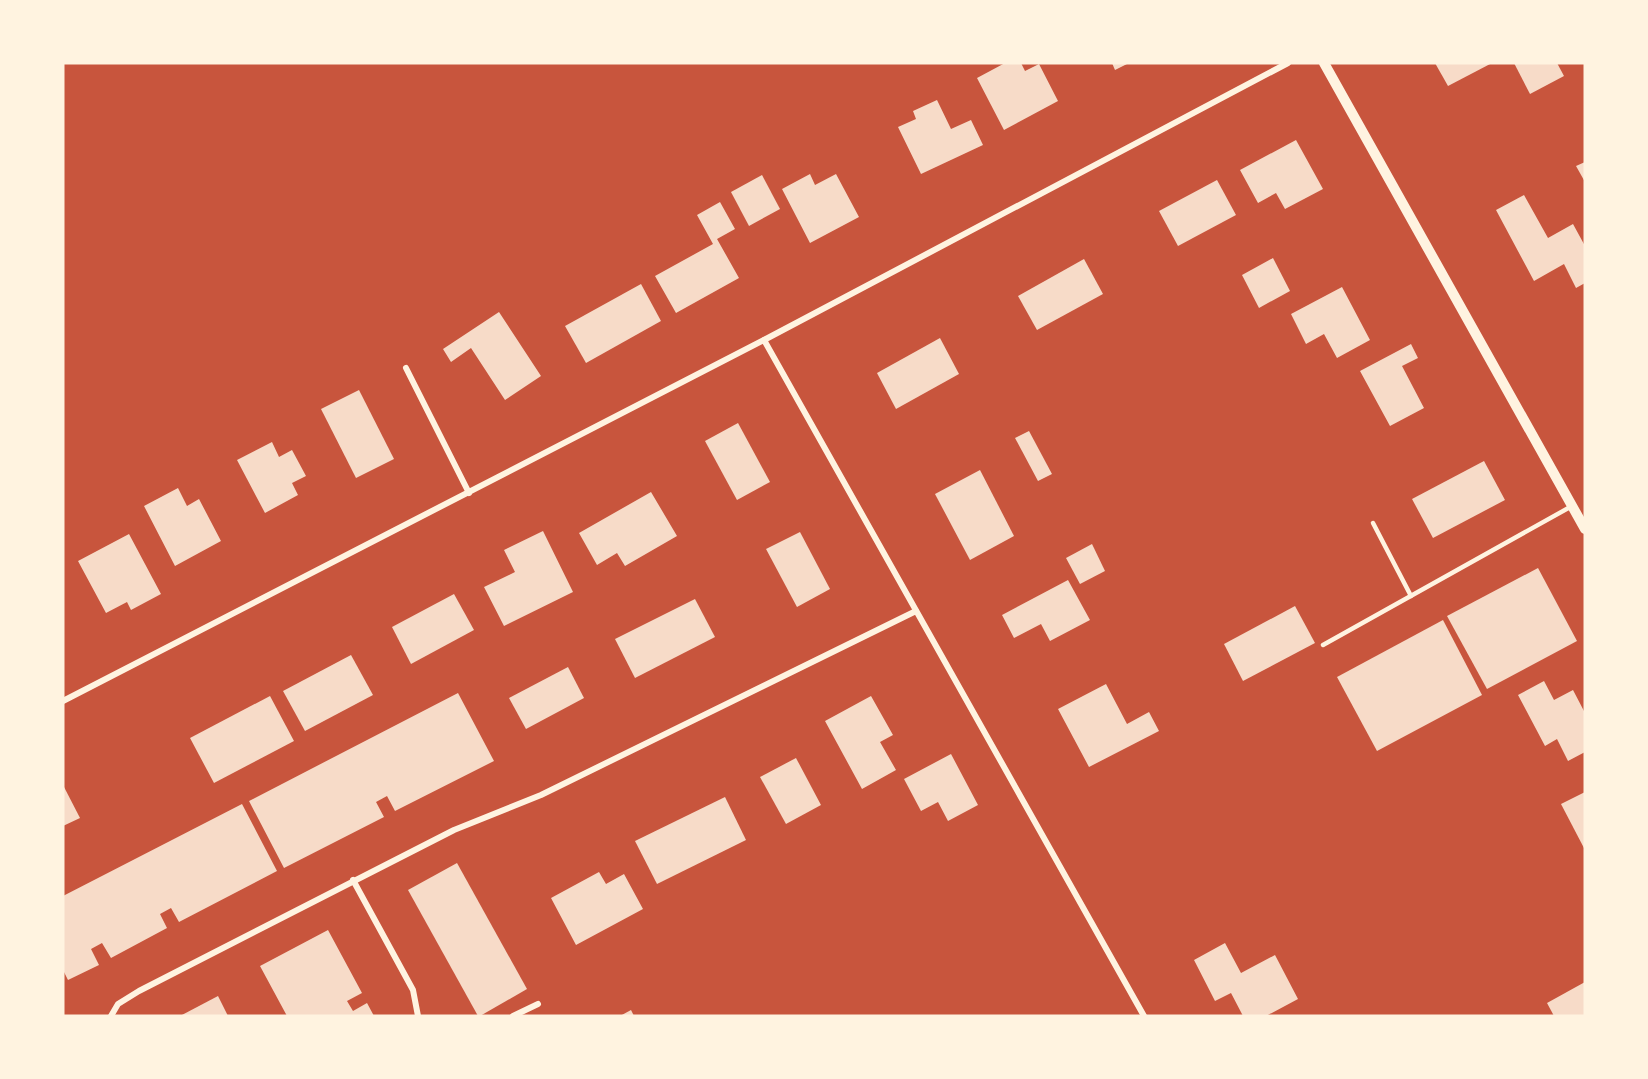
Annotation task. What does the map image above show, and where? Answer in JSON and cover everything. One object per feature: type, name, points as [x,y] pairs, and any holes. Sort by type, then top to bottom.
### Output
[{"type":"street","points":[[63,700],[764,340],[1288,63]]},
{"type":"street","points":[[1324,63],[1585,529]]},
{"type":"street","points":[[764,340],[1144,1016]]},
{"type":"street","points":[[406,368],[469,493]]},
{"type":"street","points":[[111,1016],[118,1004],[139,991],[353,880],[454,830],[541,795],[916,611]]},
{"type":"street","points":[[353,880],[412,990],[418,1016]]},
{"type":"street","points":[[513,1016],[538,1004]]},
{"type":"lane","points":[[1323,645],[1572,506]]},
{"type":"lane","points":[[1373,523],[1411,596]]},
{"type":"building","points":[[1005,63],[1021,63],[1025,71],[1039,64],[1058,101],[1004,130],[977,78]]},
{"type":"building","points":[[1112,63],[1129,63],[1115,70]]},
{"type":"building","points":[[1435,63],[1492,63],[1448,86]]},
{"type":"building","points":[[1514,63],[1557,63],[1564,76],[1530,94]]},
{"type":"building","points":[[937,100],[951,129],[971,120],[983,145],[921,174],[898,127],[916,119],[913,111]]},
{"type":"building","points":[[1296,140],[1323,189],[1285,209],[1276,193],[1258,203],[1240,170]]},
{"type":"building","points":[[1585,162],[1585,182],[1576,166]]},
{"type":"building","points":[[810,174],[815,185],[836,174],[859,217],[810,243],[782,189]]},
{"type":"building","points":[[762,175],[780,209],[749,226],[731,192]]},
{"type":"building","points":[[1217,180],[1236,215],[1178,246],[1159,211]]},
{"type":"building","points":[[1524,195],[1548,238],[1573,224],[1585,246],[1585,283],[1576,288],[1564,264],[1534,281],[1496,210]]},
{"type":"building","points":[[720,202],[735,229],[717,239],[739,278],[676,313],[655,276],[713,244],[697,215]]},
{"type":"building","points":[[1273,258],[1290,291],[1259,308],[1242,275]]},
{"type":"building","points":[[1084,259],[1103,294],[1037,330],[1018,296]]},
{"type":"building","points":[[641,284],[661,321],[586,363],[565,326]]},
{"type":"building","points":[[1342,287],[1370,340],[1337,358],[1324,334],[1306,344],[1291,314]]},
{"type":"building","points":[[499,312],[541,376],[505,400],[471,348],[451,362],[443,349]]},
{"type":"building","points":[[940,338],[959,374],[896,409],[877,373]]},
{"type":"building","points":[[1411,344],[1418,358],[1402,366],[1424,408],[1390,426],[1360,371]]},
{"type":"building","points":[[359,390],[394,459],[356,478],[321,409]]},
{"type":"building","points":[[738,423],[770,482],[737,500],[705,441]]},
{"type":"building","points":[[1029,431],[1052,474],[1038,481],[1015,438]]},
{"type":"building","points":[[272,442],[279,457],[292,450],[306,476],[292,483],[298,495],[265,513],[237,460]]},
{"type":"building","points":[[1484,461],[1505,500],[1433,538],[1412,499]]},
{"type":"building","points":[[980,470],[1014,536],[970,560],[935,494]]},
{"type":"building","points":[[178,488],[187,506],[199,499],[221,541],[175,566],[144,506]]},
{"type":"building","points":[[651,492],[677,536],[625,566],[617,553],[597,565],[579,533]]},
{"type":"building","points":[[543,531],[573,592],[504,626],[484,587],[515,572],[504,550]]},
{"type":"building","points":[[800,532],[830,589],[797,607],[766,549]]},
{"type":"building","points":[[129,534],[161,594],[131,610],[127,602],[106,613],[78,561]]},
{"type":"building","points":[[1092,544],[1105,571],[1080,584],[1066,558]]},
{"type":"building","points":[[1538,568],[1577,641],[1487,689],[1447,616]]},
{"type":"building","points":[[1068,580],[1090,620],[1050,641],[1041,624],[1014,638],[1002,615]]},
{"type":"building","points":[[454,594],[474,630],[411,664],[392,627]]},
{"type":"building","points":[[695,599],[715,637],[635,678],[615,639]]},
{"type":"building","points":[[1295,606],[1315,643],[1243,681],[1224,644]]},
{"type":"building","points":[[1443,620],[1482,695],[1377,751],[1337,677]]},
{"type":"building","points":[[351,655],[373,695],[305,731],[283,691]]},
{"type":"building","points":[[568,667],[584,698],[526,729],[509,698]]},
{"type":"building","points":[[1544,681],[1554,700],[1573,690],[1585,713],[1585,752],[1568,761],[1557,739],[1545,746],[1518,695]]},
{"type":"building","points":[[1106,684],[1127,724],[1149,712],[1159,731],[1089,767],[1058,709]]},
{"type":"building","points":[[458,693],[494,761],[395,811],[387,796],[376,802],[384,817],[284,868],[249,801]]},
{"type":"building","points":[[270,696],[294,741],[214,783],[190,738]]},
{"type":"building","points":[[871,696],[893,735],[880,742],[896,770],[862,789],[825,721]]},
{"type":"building","points":[[951,754],[978,805],[948,821],[938,802],[921,811],[904,779]]},
{"type":"building","points":[[796,758],[821,805],[786,824],[760,777]]},
{"type":"building","points":[[63,785],[80,818],[63,826]]},
{"type":"building","points":[[1585,792],[1585,850],[1561,804]]},
{"type":"building","points":[[725,797],[746,840],[657,884],[635,841]]},
{"type":"building","points":[[242,804],[277,871],[179,922],[171,908],[160,914],[167,928],[111,958],[102,943],[91,949],[99,965],[68,980],[63,970],[63,896]]},
{"type":"building","points":[[457,863],[527,989],[480,1016],[408,890]]},
{"type":"building","points":[[599,872],[606,884],[624,874],[643,909],[576,945],[551,898]]},
{"type":"building","points":[[328,930],[362,993],[347,1001],[353,1011],[367,1003],[374,1016],[287,1016],[260,966]]},
{"type":"building","points":[[1225,943],[1241,973],[1275,955],[1298,999],[1266,1016],[1243,1016],[1231,993],[1215,1001],[1194,960]]},
{"type":"building","points":[[1585,982],[1585,1016],[1554,1016],[1547,1003]]},
{"type":"building","points":[[218,996],[228,1016],[180,1016]]},
{"type":"building","points":[[631,1010],[634,1016],[620,1016]]}]
